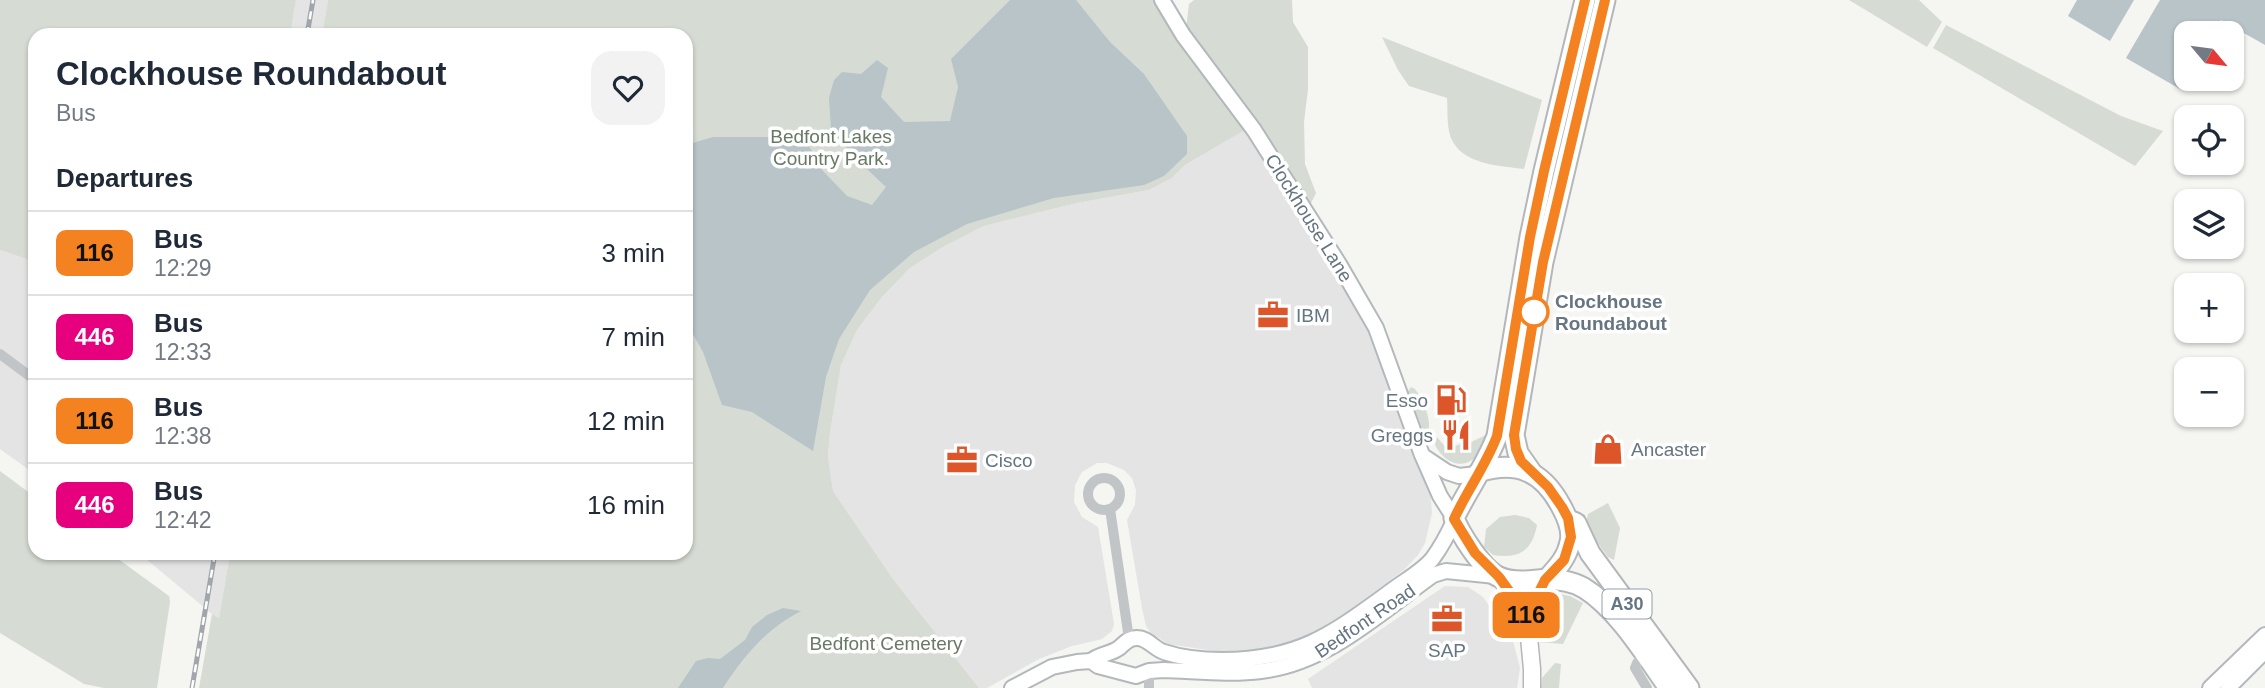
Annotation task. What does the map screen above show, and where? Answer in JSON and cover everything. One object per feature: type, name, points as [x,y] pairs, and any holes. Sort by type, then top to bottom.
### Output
[{"type":"highway","points":[[1585,0],[1530,237],[1497,436],[1454,520],[1475,553],[1498,576],[1518,581],[1546,579],[1564,560],[1570,545],[1571,529],[1568,518],[1548,487],[1518,453],[1514,435],[1543,262],[1605,0]]},
{"type":"highway","points":[[1478,473],[1507,467],[1532,472]]},
{"type":"highway","name":"A30","points":[[1568,518],[1576,523],[1590,553],[1689,688]]},
{"type":"highway","name":"A30","points":[[1546,579],[1567,581],[1583,587],[1599,599],[1669,688]]},
{"type":"main road","points":[[1498,576],[1527,616],[1532,688]]},
{"type":"main road","points":[[1527,616],[1546,579]]},
{"type":"street","name":"Clockhouse Lane","points":[[1162,0],[1183,35],[1254,131],[1376,328],[1422,455],[1454,520]]},
{"type":"street","points":[[0,354],[28,375]]},
{"type":"street","points":[[1422,455],[1454,475],[1478,473]]},
{"type":"street","points":[[1110,509],[1124,644],[1118,664],[1140,688]]},
{"type":"street","name":"Bedfont Road","points":[[1124,644],[1142,639],[1153,648],[1178,656],[1220,660],[1265,658],[1312,644],[1339,629],[1431,561],[1454,520]]},
{"type":"street","name":"Bedfont Road","points":[[1128,674],[1140,676],[1149,671],[1164,670],[1262,671],[1302,662],[1350,635],[1433,575],[1454,571],[1498,576]]},
{"type":"street","points":[[2210,688],[2265,635]]},
{"type":"street","points":[[1012,688],[1052,667],[1091,661],[1098,655],[1124,644]]},
{"type":"street","points":[[1149,688],[1149,671],[1154,662],[1153,648]]},
{"type":"street","points":[[2228,688],[2265,651]]},
{"type":"street","points":[[1646,656],[1635,668],[1647,688]]},
{"type":"street","points":[[1091,661],[1098,666],[1128,674]]},
{"type":"shaded area","points":[[296,0],[328,0],[323,28],[291,28]]},
{"type":"shaded area","points":[[1010,0],[1076,0],[1110,42],[1144,74],[1187,136],[1187,154],[1164,176],[1144,185],[1054,198],[967,224],[914,252],[870,290],[839,339],[826,377],[813,451],[752,412],[722,405],[703,352],[693,334],[693,143],[713,137],[779,137],[799,141],[809,146],[823,171],[847,196],[872,205],[886,187],[853,156],[831,128],[829,98],[834,80],[842,72],[861,74],[877,60],[888,68],[881,97],[904,122],[950,121],[958,87],[951,59]]},
{"type":"shaded area","points":[[2077,0],[2134,0],[2110,41],[2068,16]]},
{"type":"shaded area","points":[[2160,0],[2265,0],[2265,45],[2244,33],[2244,21],[2174,21],[2174,86],[2126,58]]},
{"type":"shaded area","points":[[1245,130],[1366,300],[1428,461],[1432,513],[1425,543],[1405,569],[1325,628],[1303,639],[1253,652],[1215,651],[1168,644],[1150,632],[1142,608],[1127,520],[1135,505],[1136,490],[1132,478],[1124,470],[1107,463],[1097,463],[1082,472],[1075,485],[1074,502],[1082,517],[1098,527],[1114,624],[1112,631],[1102,639],[1072,646],[1039,659],[987,688],[979,688],[893,579],[833,491],[828,456],[830,433],[841,365],[857,330],[882,297],[910,268],[943,247],[984,226],[1077,203],[1149,190],[1172,178],[1185,165]]},
{"type":"shaded area","points":[[0,250],[28,260],[28,469],[0,449]]},
{"type":"shaded area","points":[[147,560],[229,560],[219,618]]},
{"type":"shaded area","name":"SAP","points":[[1445,586],[1468,587],[1483,597],[1513,641],[1520,668],[1517,688],[1312,688],[1308,679]]},
{"type":"shaded area","points":[[783,608],[801,611],[766,635],[723,688],[678,688],[696,661],[720,659],[745,640],[752,627],[767,615]]},
{"type":"green space","points":[[0,0],[296,0],[291,28],[28,28],[28,260],[0,250]]},
{"type":"green space","name":"Bedfont Lakes Country Park.","points":[[328,0],[1153,0],[1245,130],[1185,165],[1172,178],[1149,190],[1077,203],[984,226],[943,247],[910,268],[882,297],[857,330],[841,365],[828,456],[833,491],[893,579],[979,688],[199,688],[212,614],[219,618],[229,560],[693,560],[693,28],[323,28]]},
{"type":"green space","points":[[1194,0],[1292,0],[1293,22],[1308,47],[1305,164],[1316,193],[1309,207],[1186,29],[1189,4]]},
{"type":"green space","points":[[1849,0],[1919,0],[1942,22],[1927,47]]},
{"type":"green space","points":[[1946,25],[2121,116],[2163,131],[2135,166],[1933,48]]},
{"type":"green space","points":[[1382,37],[1542,100],[1524,169],[1485,163],[1466,156],[1459,150],[1449,132],[1447,98],[1409,86]]},
{"type":"green space","points":[[1411,387],[1421,398],[1425,408],[1429,424],[1427,431],[1423,431],[1408,391]]},
{"type":"green space","points":[[1486,435],[1478,454],[1465,463],[1449,461],[1435,445],[1437,437],[1447,449]]},
{"type":"green space","points":[[0,471],[28,492],[28,560],[120,560],[169,596],[157,688],[104,688],[84,684],[0,633]]},
{"type":"green space","points":[[1608,503],[1620,528],[1614,560],[1608,557],[1585,526],[1588,514]]},
{"type":"green space","points":[[1515,515],[1529,518],[1537,525],[1532,541],[1517,554],[1493,555],[1484,547],[1486,529],[1500,517]]},
{"type":"green space","points":[[1555,593],[1570,596],[1583,603],[1563,644],[1538,642],[1536,619],[1539,606]]},
{"type":"green space","points":[[1555,663],[1561,664],[1559,688],[1541,688],[1542,678]]},
{"type":"railway","points":[[308,28],[313,0]]},
{"type":"railway","points":[[192,688],[214,560]]},
{"type":"bus line","name":"116","points":[[1585,0],[1530,237],[1497,436],[1492,451],[1454,519],[1475,553],[1499,577],[1527,616],[1537,592],[1564,560],[1570,545],[1571,529],[1556,497],[1521,461],[1514,435],[1543,262],[1605,0]]},
{"type":"place","name":"Clockhouse Roundabout","points":[[1534,312]]},
{"type":"place","name":"IBM","points":[[1273,315]]},
{"type":"place","name":"Esso","points":[[1451,400]]},
{"type":"place","name":"Greggs","points":[[1456,435]]},
{"type":"place","name":"Ancaster","points":[[1608,449]]},
{"type":"place","name":"Cisco","points":[[962,460]]},
{"type":"place","name":"SAP","points":[[1447,619]]},
{"type":"park label","name":"Bedfont Cemetery","points":[[886,643]]}]
